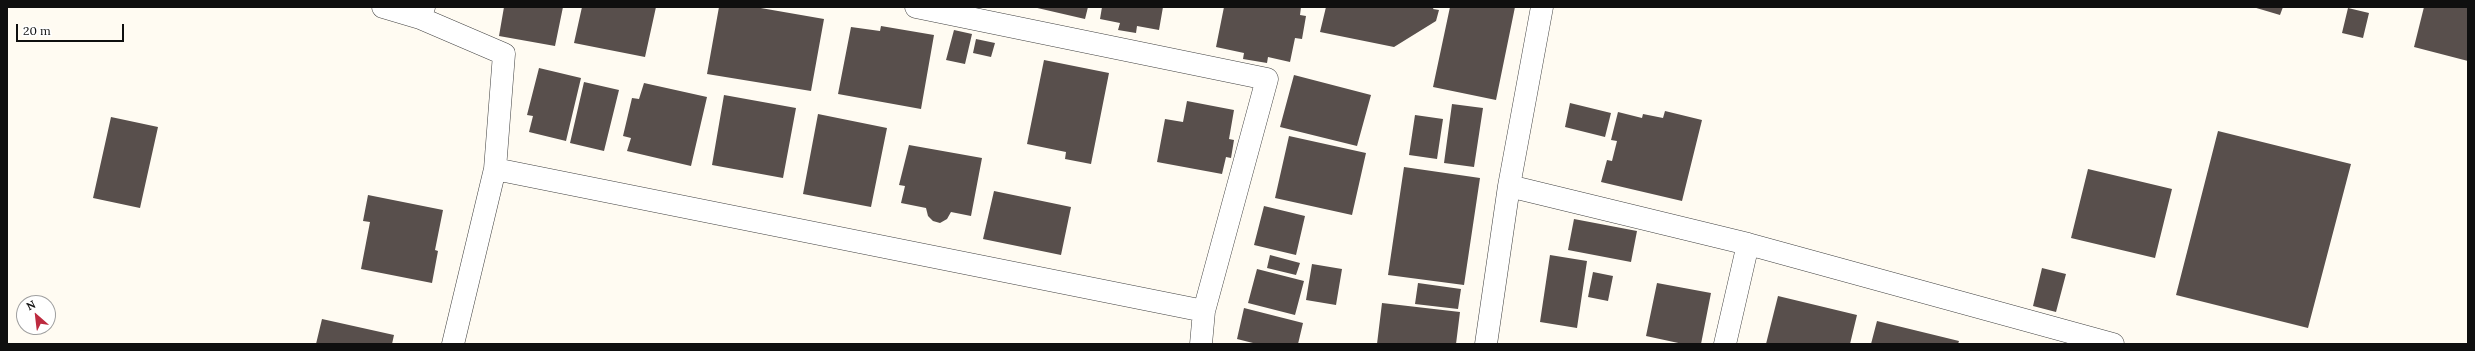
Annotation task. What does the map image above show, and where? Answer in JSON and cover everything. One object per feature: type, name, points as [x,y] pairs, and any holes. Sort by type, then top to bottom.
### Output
[{"type":"street","points":[[383,7],[422,12],[504,54],[496,169],[453,344]]},
{"type":"street","points":[[916,7],[1267,78],[1204,311],[1201,344]]},
{"type":"street","points":[[1486,344],[1509,186],[1542,7]]},
{"type":"street","points":[[496,169],[1204,311]]},
{"type":"street","points":[[1509,186],[1748,244],[2113,344]]},
{"type":"street","points":[[1725,344],[1748,244]]},
{"type":"building","points":[[504,7],[563,7],[555,46],[499,36]]},
{"type":"building","points":[[582,7],[656,7],[645,57],[574,43]]},
{"type":"building","points":[[719,7],[755,7],[824,19],[811,91],[707,74]]},
{"type":"building","points":[[1033,7],[1088,7],[1085,19]]},
{"type":"building","points":[[1102,7],[1163,7],[1159,30],[1137,26],[1136,33],[1118,30],[1120,23],[1100,19]]},
{"type":"building","points":[[1224,7],[1301,7],[1300,15],[1306,16],[1302,39],[1295,38],[1290,62],[1268,57],[1267,63],[1243,59],[1244,53],[1216,47]]},
{"type":"building","points":[[1326,7],[1434,7],[1433,9],[1439,10],[1436,21],[1394,47],[1320,32]]},
{"type":"building","points":[[1450,7],[1515,7],[1496,100],[1433,87]]},
{"type":"building","points":[[2253,7],[2283,7],[2280,15]]},
{"type":"building","points":[[2424,7],[2468,7],[2468,61],[2414,47]]},
{"type":"building","points":[[2348,8],[2369,13],[2363,38],[2342,33]]},
{"type":"building","points":[[881,26],[934,35],[921,109],[838,94],[851,27],[880,31]]},
{"type":"building","points":[[954,30],[972,34],[965,64],[946,60]]},
{"type":"building","points":[[976,39],[995,43],[991,57],[973,53]]},
{"type":"building","points":[[1044,60],[1109,73],[1091,164],[1065,159],[1066,152],[1027,144]]},
{"type":"building","points":[[539,68],[581,78],[566,141],[529,132],[533,116],[527,115]]},
{"type":"building","points":[[1294,75],[1371,95],[1357,146],[1280,127]]},
{"type":"building","points":[[584,82],[619,90],[604,151],[570,143]]},
{"type":"building","points":[[644,83],[707,97],[691,166],[627,151],[631,138],[623,136],[632,98],[639,99]]},
{"type":"building","points":[[724,95],[796,108],[783,178],[712,165]]},
{"type":"building","points":[[1187,101],[1234,110],[1229,139],[1234,140],[1231,158],[1226,157],[1222,174],[1157,162],[1165,119],[1183,122]]},
{"type":"building","points":[[1570,103],[1611,113],[1605,137],[1565,127]]},
{"type":"building","points":[[1452,104],[1483,108],[1474,167],[1444,163]]},
{"type":"building","points":[[1665,111],[1702,120],[1682,201],[1601,182],[1607,160],[1612,161],[1617,141],[1611,140],[1618,112],[1642,118],[1643,114],[1663,118]]},
{"type":"building","points":[[818,114],[887,128],[871,207],[803,194]]},
{"type":"building","points":[[1415,115],[1443,119],[1437,159],[1409,155]]},
{"type":"building","points":[[111,117],[158,127],[140,208],[93,198]]},
{"type":"building","points":[[2218,131],[2351,164],[2308,328],[2176,295]]},
{"type":"building","points":[[1289,136],[1366,153],[1352,215],[1275,198]]},
{"type":"building","points":[[909,145],[982,158],[971,216],[951,212],[947,219],[940,223],[933,221],[928,216],[926,208],[901,203],[905,186],[899,185]]},
{"type":"building","points":[[1404,167],[1480,178],[1464,285],[1388,275]]},
{"type":"building","points":[[2088,169],[2172,189],[2155,258],[2071,238]]},
{"type":"building","points":[[994,191],[1071,207],[1061,255],[983,239]]},
{"type":"building","points":[[368,195],[443,210],[435,250],[438,251],[432,283],[361,269],[370,222],[363,221]]},
{"type":"building","points":[[1264,206],[1305,216],[1296,255],[1254,245]]},
{"type":"building","points":[[1574,219],[1637,231],[1631,262],[1568,250]]},
{"type":"building","points":[[1270,255],[1300,263],[1296,275],[1267,268]]},
{"type":"building","points":[[1550,255],[1587,261],[1577,328],[1540,322]]},
{"type":"building","points":[[1312,264],[1342,269],[1336,305],[1306,300]]},
{"type":"building","points":[[2042,268],[2066,274],[2056,312],[2033,306]]},
{"type":"building","points":[[1257,269],[1304,281],[1295,315],[1248,303]]},
{"type":"building","points":[[1593,272],[1613,276],[1608,301],[1588,297]]},
{"type":"building","points":[[1418,283],[1461,289],[1458,309],[1415,304]]},
{"type":"building","points":[[1657,283],[1711,293],[1701,344],[1683,344],[1646,336]]},
{"type":"building","points":[[1778,296],[1857,315],[1850,344],[1766,344]]},
{"type":"building","points":[[1382,303],[1460,312],[1456,344],[1377,344]]},
{"type":"building","points":[[1244,308],[1303,323],[1298,344],[1257,344],[1237,339]]},
{"type":"building","points":[[322,319],[394,335],[392,344],[316,344]]},
{"type":"building","points":[[1877,321],[1959,341],[1958,344],[1871,344]]}]
